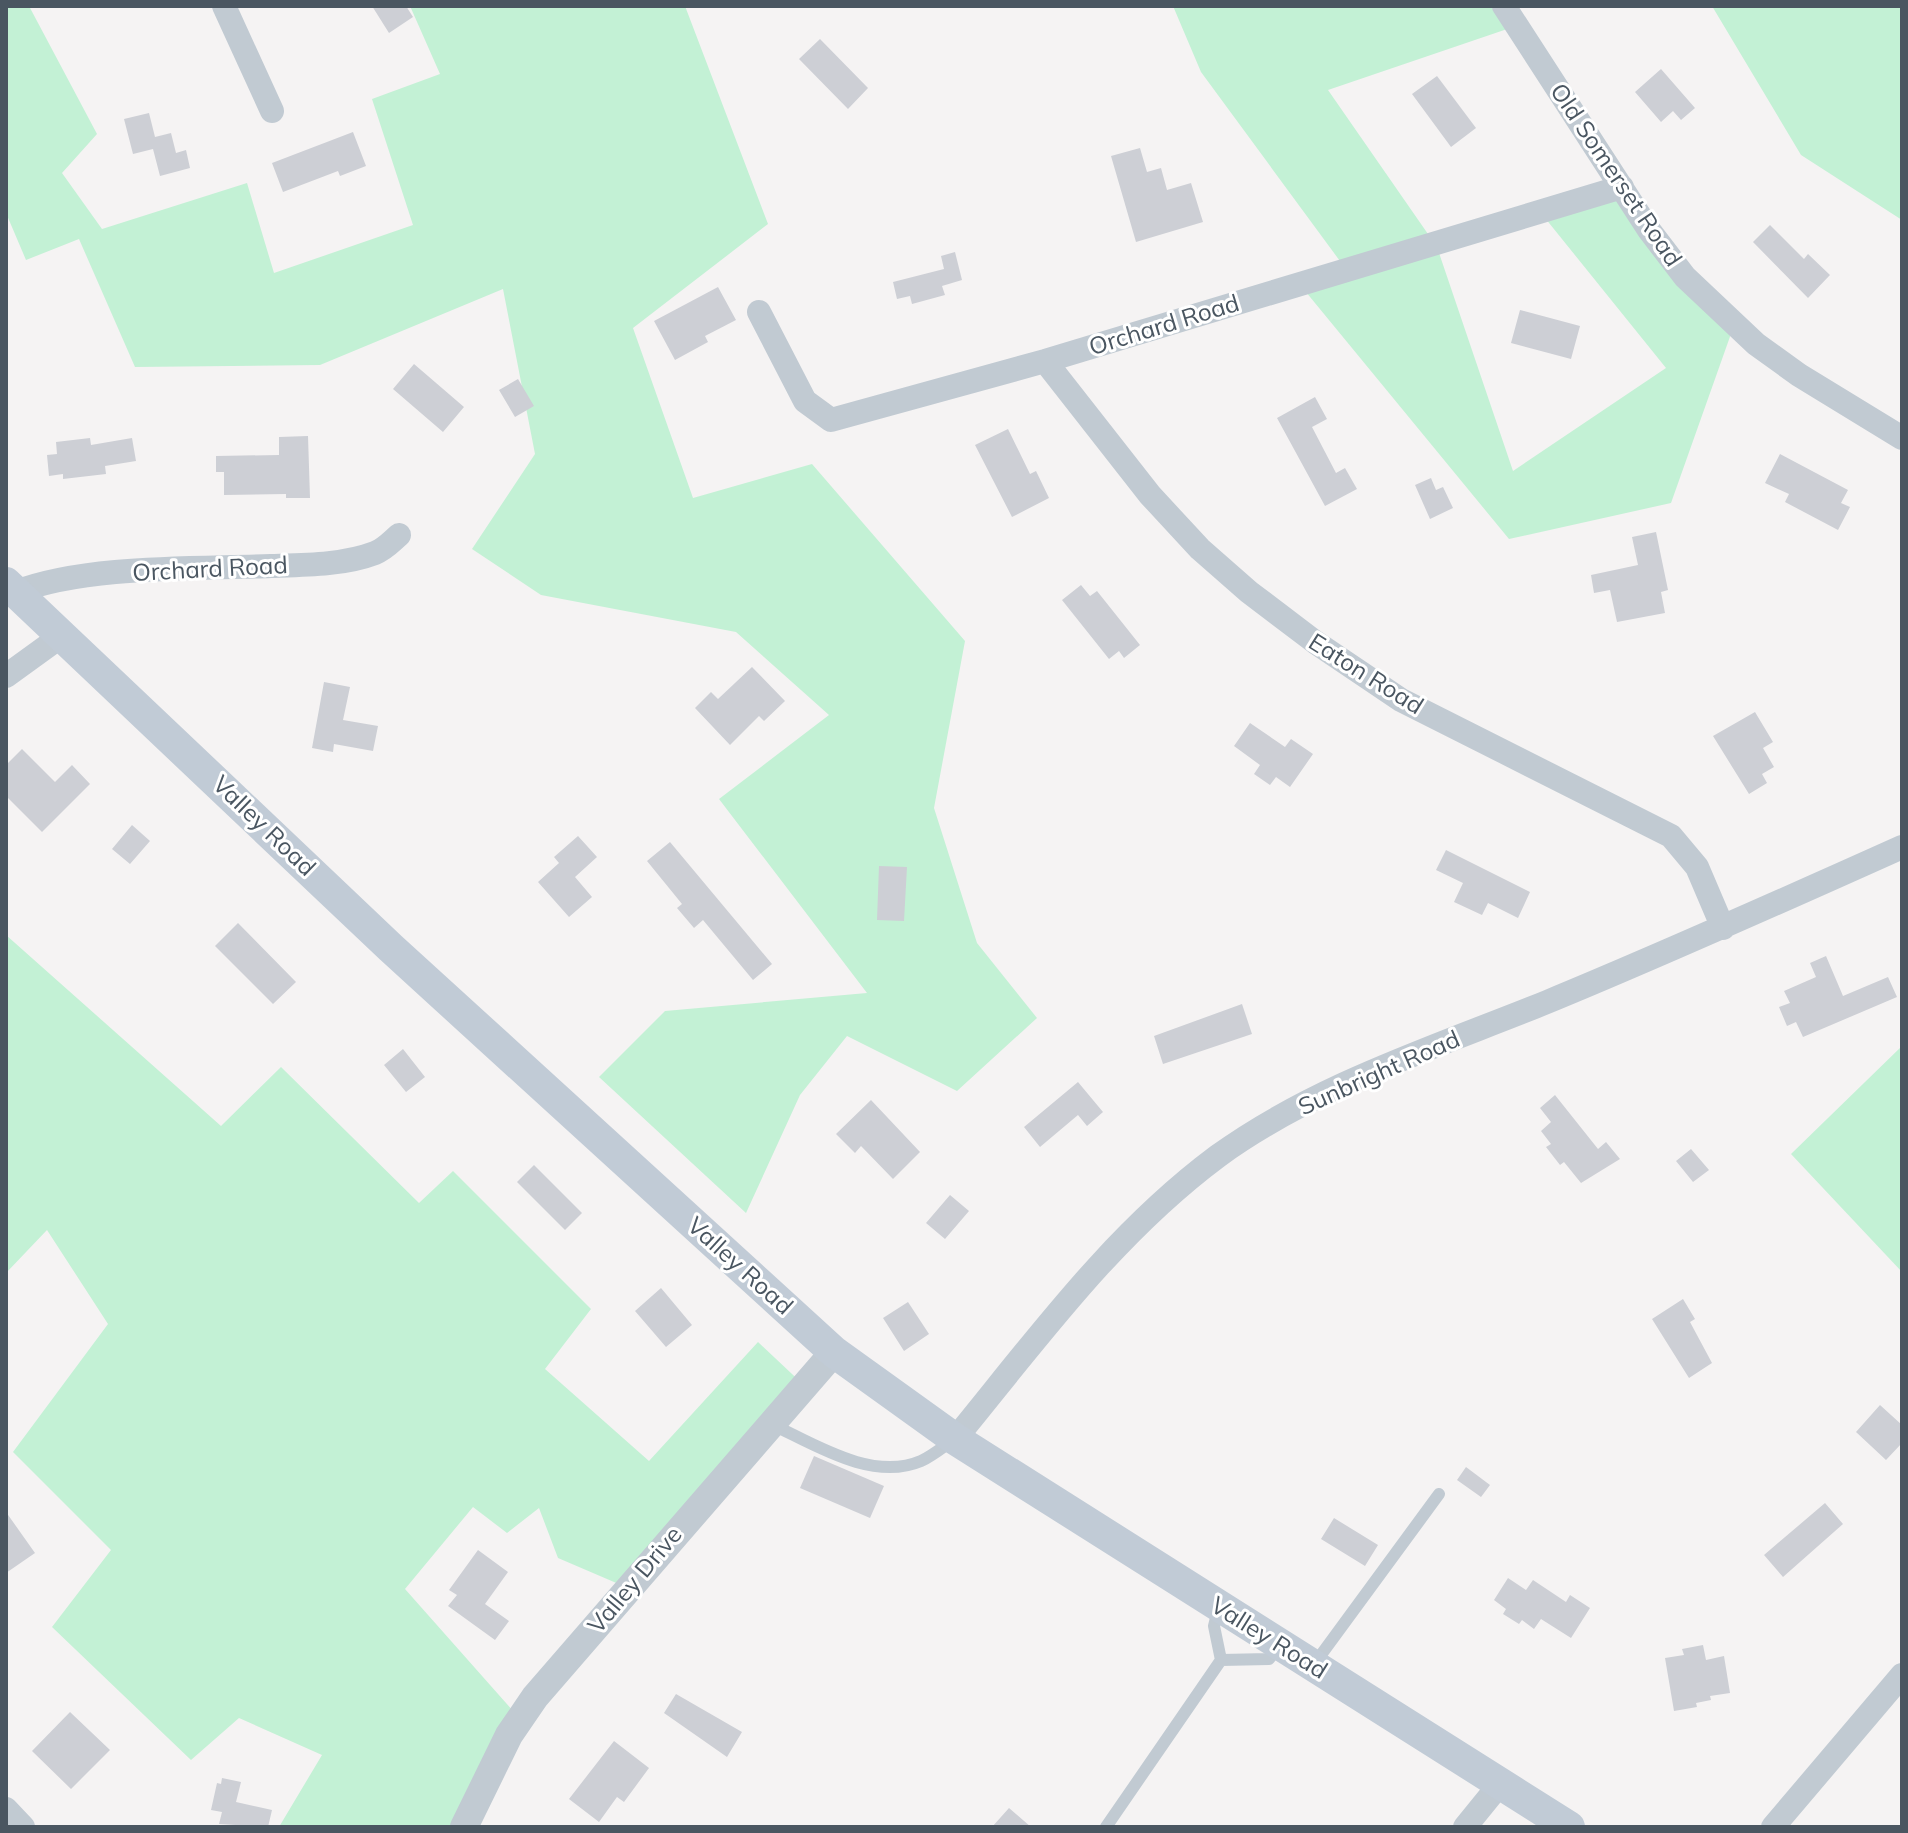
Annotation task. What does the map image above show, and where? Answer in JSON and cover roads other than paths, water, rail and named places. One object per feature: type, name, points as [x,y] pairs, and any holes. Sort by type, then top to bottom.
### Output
[{"type":"main road","name":"Valley Road","points":[[11,588],[64,634],[391,948],[834,1352],[955,1439],[1569,1827]]},
{"type":"street","points":[[224,6],[272,111]]},
{"type":"street","name":"Old Somerset Road","points":[[1504,6],[1676,265],[1722,315],[1799,375],[1902,438]]},
{"type":"street","name":"Orchard Road","points":[[759,312],[805,401],[831,420],[1045,361],[1622,187]]},
{"type":"street","name":"Eaton Road","points":[[1045,361],[1150,495],[1200,549],[1249,592],[1315,642],[1401,700],[1671,836],[1697,867],[1723,928]]},
{"type":"street","name":"Orchard Road","points":[[11,588],[143,571],[297,565],[356,558],[387,547],[399,535]]},
{"type":"street","points":[[6,676],[64,634]]},
{"type":"street","name":"Sunbright Road","points":[[955,1439],[1103,1257],[1144,1217],[1219,1156],[1280,1118],[1351,1082],[1723,928],[1902,847]]},
{"type":"street","name":"Valley Drive","points":[[464,1827],[509,1735],[535,1697],[834,1352]]},
{"type":"street","points":[[1773,1827],[1902,1675]]},
{"type":"street","points":[[1465,1827],[1500,1784]]},
{"type":"street","points":[[6,1809],[23,1827]]},
{"type":"lane","points":[[771,1424],[864,1464],[895,1467],[920,1461],[955,1439]]},
{"type":"lane","points":[[1313,1666],[1439,1494]]},
{"type":"lane","points":[[1106,1827],[1221,1660],[1214,1626],[1219,1607]]},
{"type":"lane","points":[[1221,1660],[1269,1659],[1280,1645]]}]
